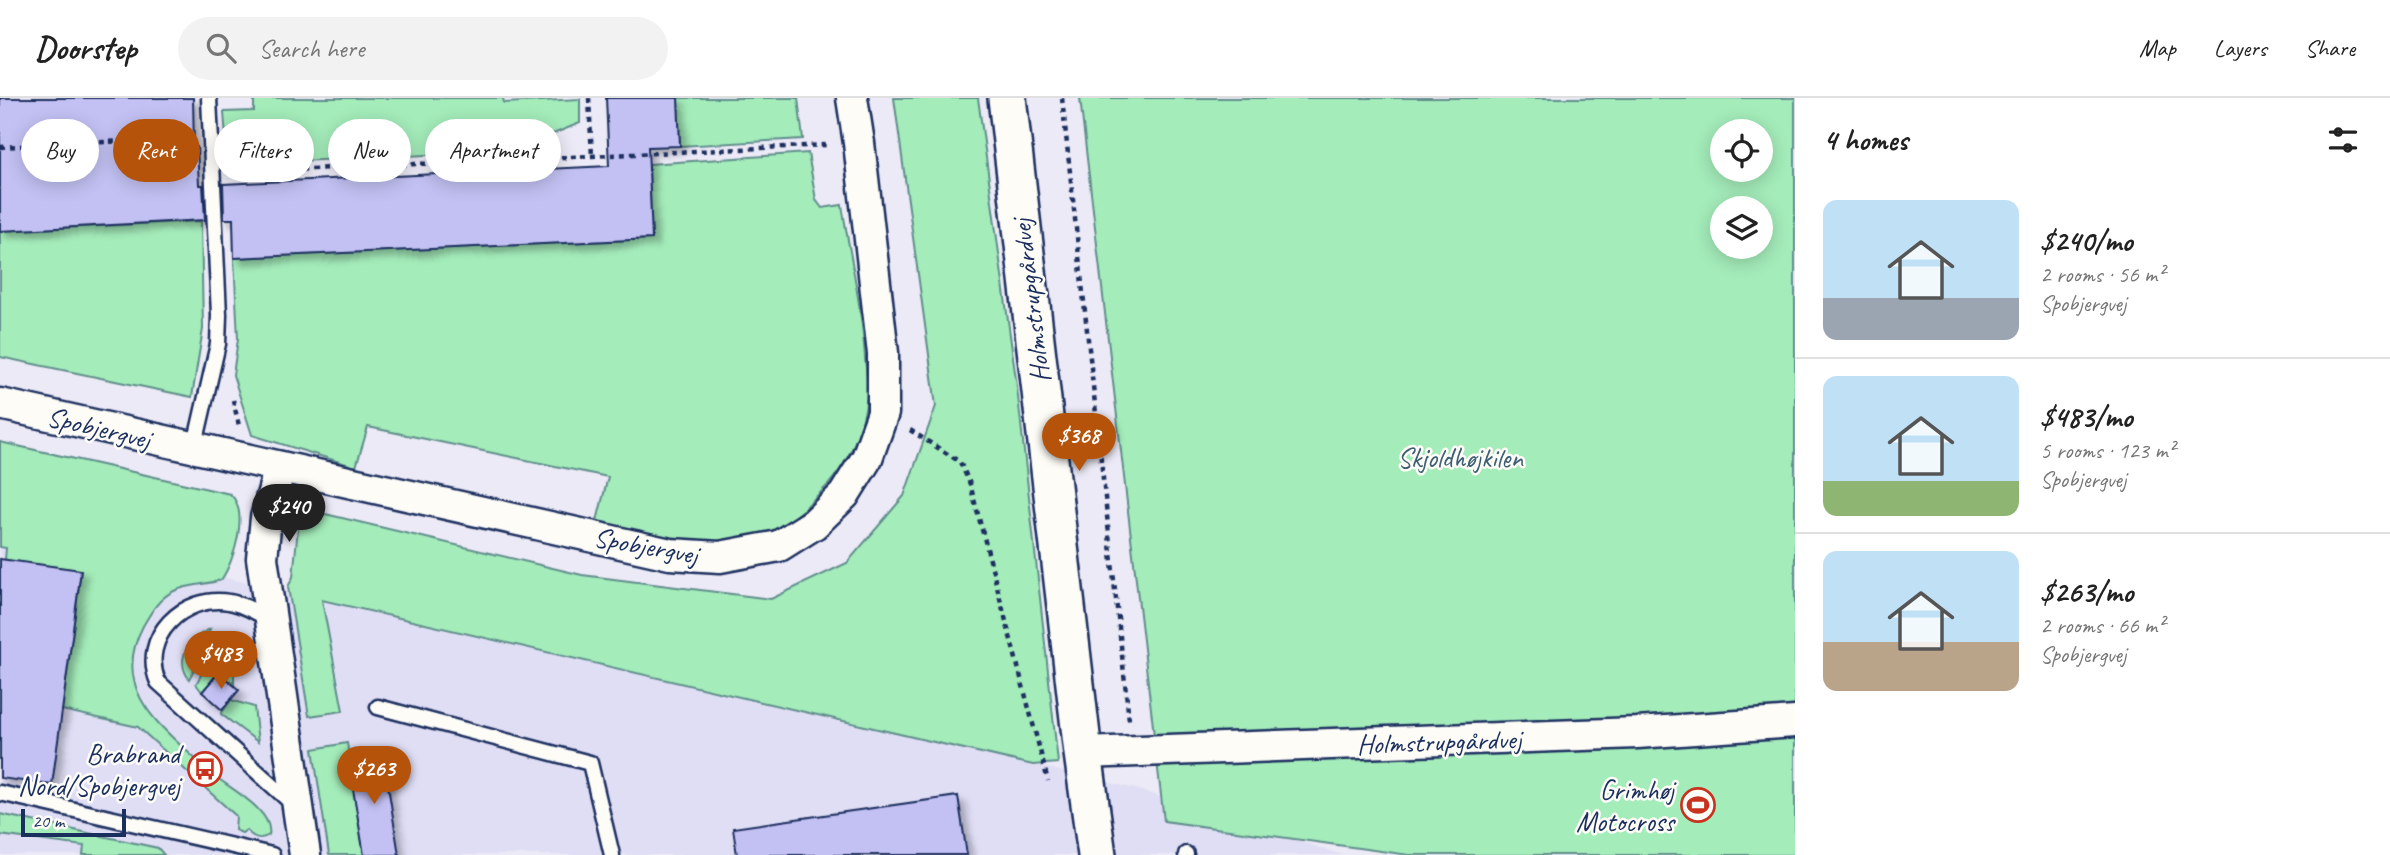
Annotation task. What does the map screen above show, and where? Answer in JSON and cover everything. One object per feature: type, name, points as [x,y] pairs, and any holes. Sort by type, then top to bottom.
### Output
[{"type":"street","name":"Spobjergvej","points":[[0,404],[670,554],[720,557],[779,546],[814,524],[844,495],[867,458],[883,413],[883,353],[852,98]]},
{"type":"street","name":"Holmstrupgårdvej","points":[[1007,98],[1097,855]]},
{"type":"street","points":[[280,467],[266,518],[262,558],[305,855]]},
{"type":"street","name":"Holmstrupgårdvej","points":[[1083,753],[1637,733],[1795,722]]},
{"type":"lane","points":[[194,449],[218,344],[209,98]]},
{"type":"lane","points":[[271,619],[229,602],[202,603],[189,607],[176,614],[159,636],[154,671],[158,682],[298,809]]},
{"type":"lane","points":[[378,707],[590,763],[611,855]]},
{"type":"lane","points":[[0,793],[272,855]]},
{"type":"path","points":[[589,98],[592,156]]},
{"type":"path","points":[[1062,98],[1132,751]]},
{"type":"path","points":[[0,147],[210,136],[289,170],[859,143]]},
{"type":"path","points":[[883,413],[960,461],[970,484],[1050,791]]},
{"type":"shaded area","points":[[0,527],[678,680],[1136,789],[1343,855],[0,855]]},
{"type":"green space","points":[[254,98],[503,98],[504,103],[580,99],[580,123],[561,131],[561,119],[425,119],[425,155],[411,156],[411,119],[328,119],[328,160],[314,160],[314,119],[225,119],[224,112],[254,111]]},
{"type":"green space","points":[[678,98],[798,98],[803,139],[680,146]]},
{"type":"green space","points":[[894,98],[978,98],[1017,387],[1058,763],[1033,765],[322,600],[343,711],[309,716],[288,587],[293,577],[300,508],[582,575],[771,599],[847,563],[904,496],[936,406]]},
{"type":"green space","name":"Skjoldhøjkilen","points":[[1080,98],[1795,98],[1795,855],[1409,855],[1164,821]]},
{"type":"green space","points":[[808,153],[816,200],[822,208],[842,205],[861,320],[867,395],[858,435],[846,461],[829,483],[784,525],[739,539],[715,541],[667,537],[597,521],[608,477],[368,427],[356,467],[252,435],[233,375],[238,339],[234,258],[652,239],[649,164]]},
{"type":"green space","points":[[201,221],[203,329],[192,397],[0,357],[0,231]]},
{"type":"green space","points":[[0,442],[230,494],[236,502],[239,512],[238,537],[226,572],[221,580],[180,589],[160,601],[143,626],[134,648],[132,669],[136,687],[155,720],[201,764],[195,772],[210,784],[216,777],[251,802],[265,818],[269,835],[257,838],[246,830],[242,833],[235,830],[236,816],[138,727],[62,710],[81,570],[5,560],[6,548],[0,547]]},
{"type":"green space","points":[[210,629],[189,679],[183,664],[186,650],[196,638]]},
{"type":"green space","points":[[221,639],[221,657],[234,658],[234,686],[219,672],[202,692],[196,684]]},
{"type":"green space","points":[[231,700],[254,707],[258,742],[221,714]]},
{"type":"green space","points":[[347,743],[364,855],[329,855],[313,749]]},
{"type":"green space","points":[[0,814],[158,848],[164,855],[83,855],[84,846],[0,835]]},
{"type":"building","points":[[0,98],[193,98],[193,119],[113,119],[113,182],[199,182],[199,185],[203,185],[205,220],[0,231]]},
{"type":"building","points":[[606,98],[678,98],[680,146],[648,147],[652,239],[234,258],[233,219],[224,219],[223,184],[314,182],[314,180],[328,179],[328,182],[411,182],[411,175],[425,175],[425,182],[561,182],[561,168],[609,166]]},
{"type":"building","points":[[0,559],[81,570],[52,785],[0,778]]},
{"type":"building","points":[[219,672],[239,690],[222,710],[202,692]]},
{"type":"building","points":[[383,754],[399,855],[364,855],[348,759]]},
{"type":"building","points":[[958,796],[967,855],[737,855],[733,828]]},
{"type":"place","name":"Brabrand Nord/Spobjergvej","points":[[205,769]]},
{"type":"place","name":"Grimhøj Motocross","points":[[1698,805]]}]
